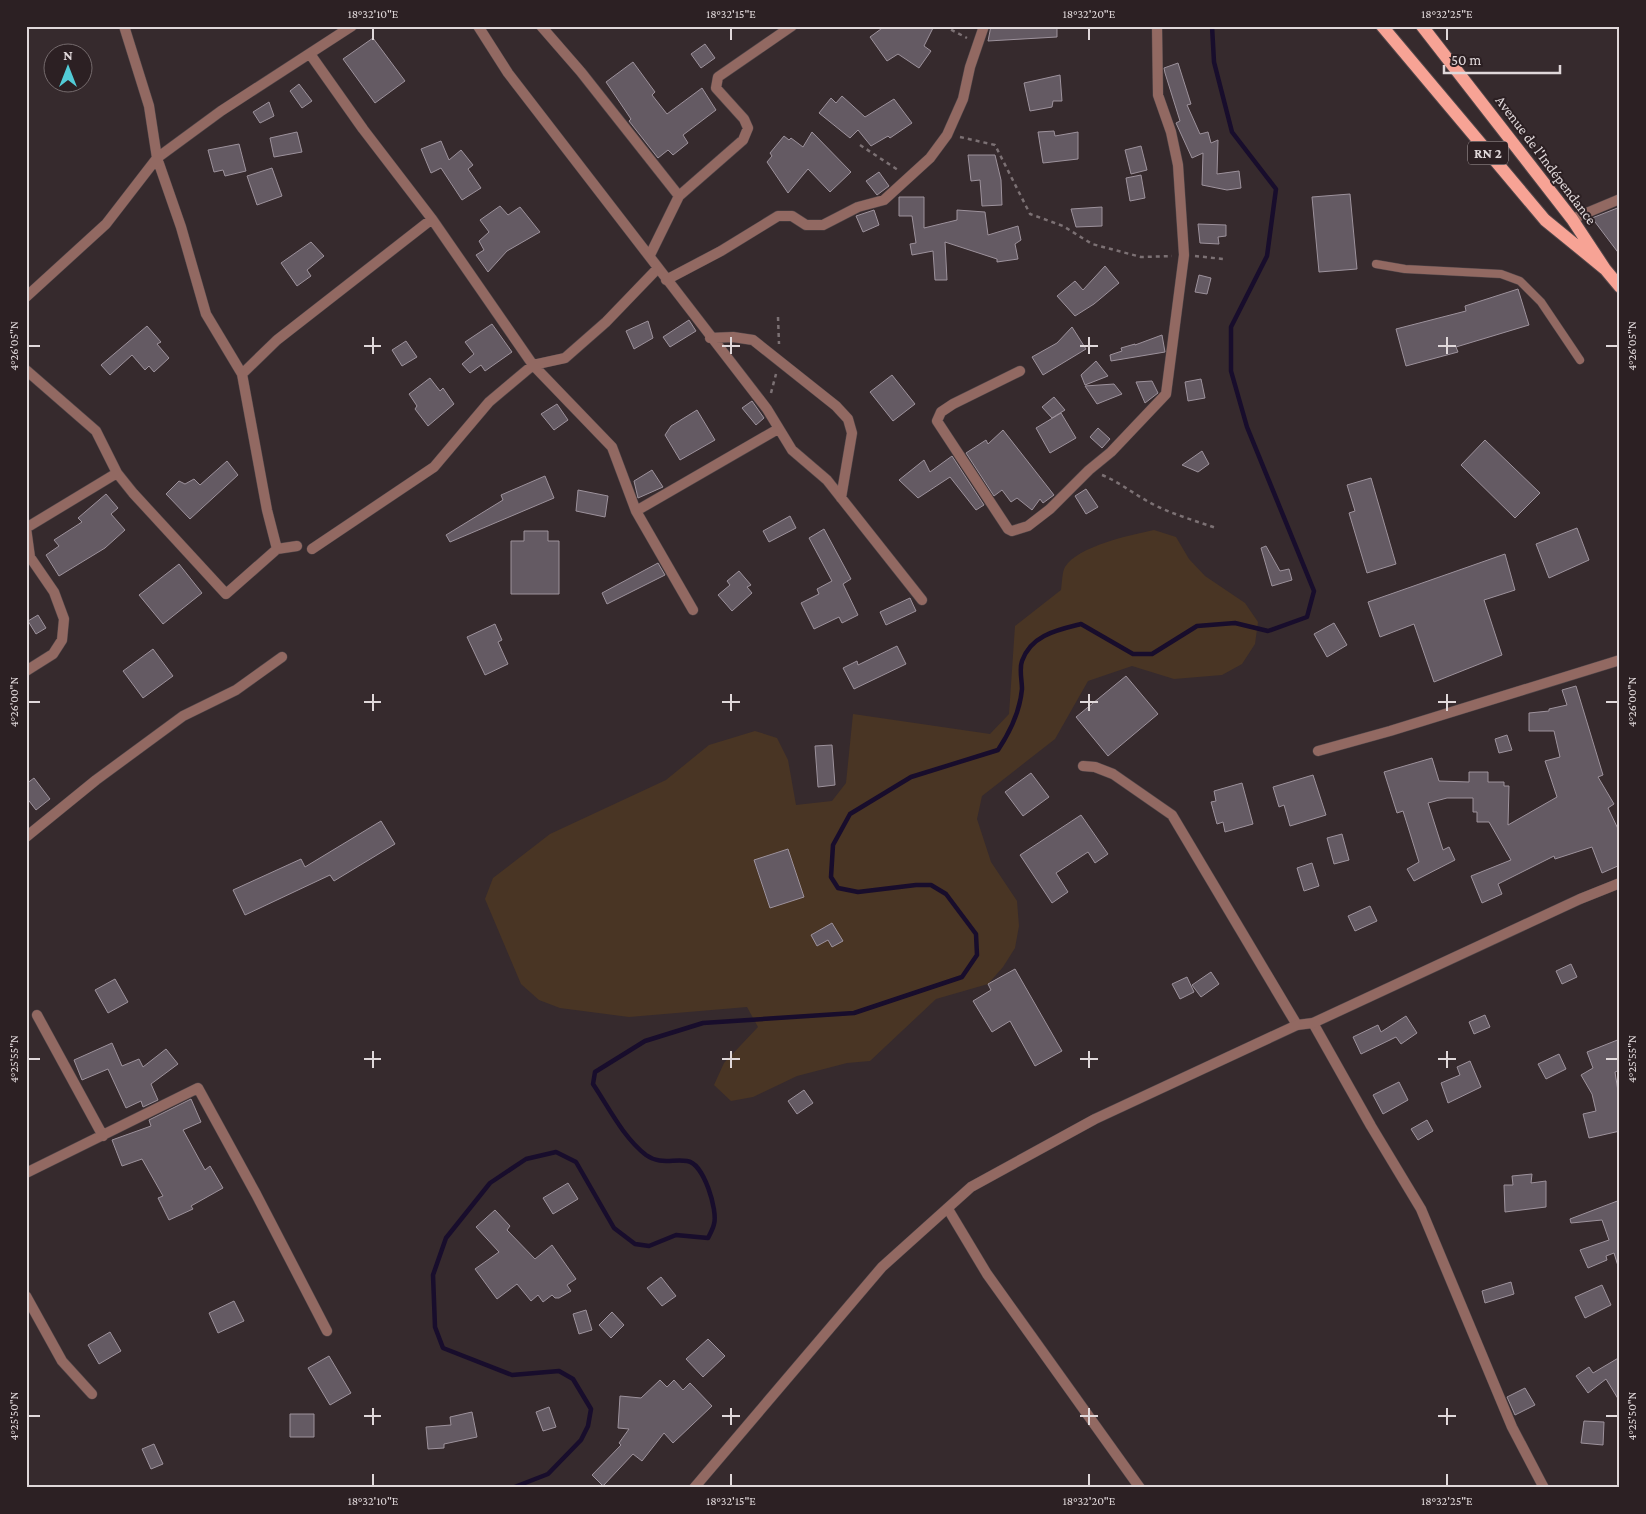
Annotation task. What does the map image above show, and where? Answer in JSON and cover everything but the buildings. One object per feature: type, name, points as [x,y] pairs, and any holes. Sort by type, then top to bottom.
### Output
[{"type":"main road","name":"Avenue de l'Indépendance","points":[[1382,26],[1545,220],[1605,269]]},
{"type":"main road","name":"Avenue de l'Indépendance","points":[[1425,28],[1572,219],[1605,269],[1620,287]]},
{"type":"street","points":[[124,26],[149,106],[157,158],[181,227],[206,314],[242,374],[267,510],[277,549]]},
{"type":"street","points":[[26,297],[46,281],[106,224],[157,158],[221,111],[352,26]]},
{"type":"street","points":[[478,26],[508,73],[650,255],[666,280],[710,338],[767,409],[792,450],[827,480],[922,600]]},
{"type":"street","points":[[542,26],[581,72],[679,196]]},
{"type":"street","points":[[650,255],[679,196],[743,140],[748,128],[744,120],[716,88],[718,76],[792,26]]},
{"type":"street","points":[[666,280],[722,251],[778,216],[785,214],[792,216],[806,225],[823,225],[858,207],[884,200],[930,158],[947,135],[963,99],[977,43],[984,26]]},
{"type":"street","points":[[1020,371],[953,404],[942,412],[937,421],[1008,529],[1012,531],[1028,526],[1050,509],[1088,470],[1112,452],[1166,394],[1184,255],[1178,165],[1158,95],[1157,26]]},
{"type":"street","points":[[310,54],[363,129],[432,219],[534,365],[612,447],[636,511],[693,610]]},
{"type":"street","points":[[1572,219],[1620,199]]},
{"type":"street","points":[[242,374],[277,340],[432,219]]},
{"type":"street","points":[[312,549],[434,467],[488,402],[534,365],[565,358],[606,322],[658,268]]},
{"type":"street","points":[[710,338],[733,337],[753,340],[836,406],[848,419],[852,433],[841,498]]},
{"type":"street","points":[[26,370],[96,431],[117,473],[226,594],[277,549],[297,546]]},
{"type":"street","points":[[636,511],[778,429]]},
{"type":"street","points":[[26,671],[53,654],[62,640],[64,618],[54,592],[30,557],[26,528],[117,473]]},
{"type":"street","points":[[26,837],[96,780],[183,716],[236,690],[282,657]]},
{"type":"street","points":[[1318,751],[1390,731],[1620,660]]},
{"type":"street","points":[[1083,766],[1096,767],[1113,774],[1172,815],[1297,1025]]},
{"type":"street","points":[[694,1488],[882,1267],[971,1187],[1095,1119],[1297,1025],[1313,1022],[1580,899],[1620,883]]},
{"type":"street","points":[[37,1015],[103,1136]]},
{"type":"street","points":[[1313,1022],[1371,1126],[1421,1209],[1512,1427],[1544,1488]]},
{"type":"street","points":[[26,1172],[198,1088],[256,1194],[327,1331]]},
{"type":"street","points":[[948,1209],[987,1274],[1140,1488]]},
{"type":"street","points":[[26,1296],[62,1361],[92,1394]]},
{"type":"lane","points":[[1376,264],[1405,269],[1501,274],[1520,281],[1541,302],[1580,360]]},
{"type":"path","points":[[944,26],[977,43]]},
{"type":"path","points":[[947,135],[995,145],[1030,214],[1063,226],[1092,244],[1141,257],[1184,255],[1223,259]]},
{"type":"path","points":[[860,145],[909,178]]},
{"type":"path","points":[[1088,470],[1120,483],[1147,501],[1175,514],[1216,528]]},
{"type":"shaded area","points":[[1154,530],[1176,537],[1189,559],[1205,576],[1245,603],[1258,622],[1255,644],[1242,664],[1222,675],[1174,679],[1132,666],[1088,681],[1055,739],[982,796],[977,819],[991,862],[1017,901],[1019,926],[1015,948],[1003,967],[988,984],[936,999],[870,1061],[847,1063],[797,1076],[753,1097],[731,1101],[714,1085],[724,1063],[758,1027],[747,1007],[629,1017],[560,1008],[539,1000],[521,984],[485,899],[493,878],[550,834],[666,780],[709,745],[755,731],[777,738],[788,760],[796,805],[832,801],[846,783],[853,714],[990,734],[1009,714],[1015,626],[1061,590],[1065,567],[1081,553],[1106,542]]},
{"type":"waterway","points":[[512,1488],[548,1474],[581,1440],[588,1426],[591,1409],[573,1379],[559,1371],[512,1375],[443,1348],[435,1327],[433,1275],[446,1238],[490,1183],[526,1159],[556,1152],[576,1162],[614,1228],[635,1244],[649,1246],[676,1235],[708,1238],[714,1224],[714,1209],[708,1188],[699,1170],[687,1161],[656,1160],[638,1148],[617,1122],[593,1084],[595,1072],[645,1041],[703,1023],[854,1013],[962,977],[977,955],[976,934],[946,894],[931,885],[858,892],[838,888],[831,877],[833,845],[850,814],[911,777],[998,750],[1007,736],[1017,713],[1022,689],[1022,661],[1026,652],[1038,639],[1054,631],[1081,624],[1133,654],[1152,654],[1197,626],[1235,623],[1268,631],[1307,617],[1314,591],[1247,427],[1231,371],[1231,327],[1267,256],[1276,189],[1232,132],[1214,62],[1212,26]]}]
